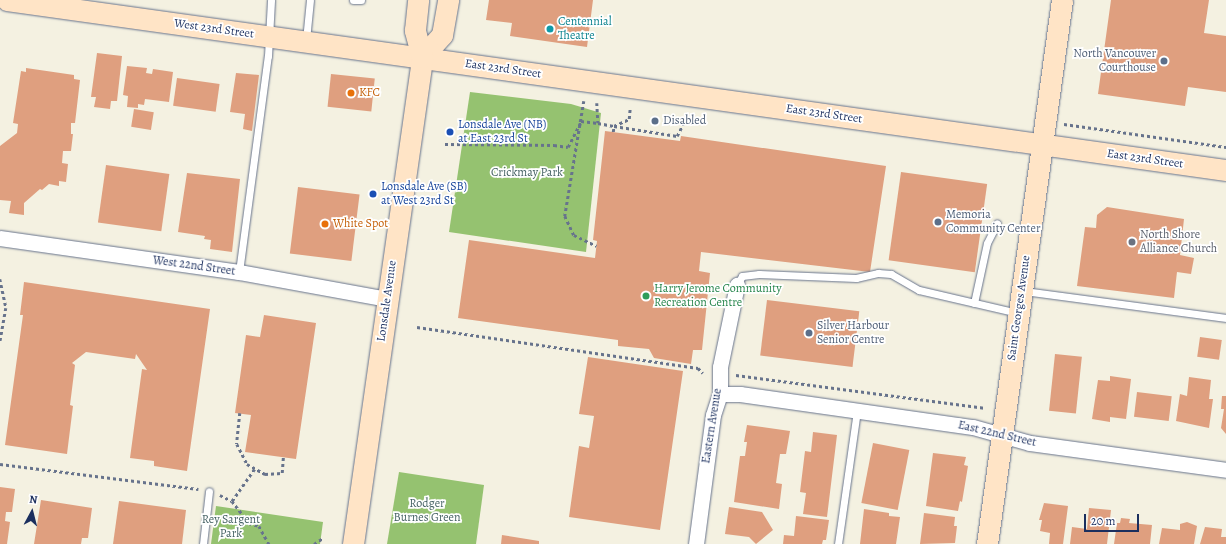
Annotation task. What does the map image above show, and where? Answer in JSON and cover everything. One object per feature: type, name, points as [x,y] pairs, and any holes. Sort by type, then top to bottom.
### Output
[{"type":"street","name":"West 23rd Street","points":[[7,0],[108,7],[268,36],[422,57]]},
{"type":"street","name":"Lonsdale Avenue","points":[[353,544],[422,57],[414,30],[418,0]]},
{"type":"street","points":[[422,57],[442,35],[448,0]]},
{"type":"street","name":"Saint Georges Avenue","points":[[987,544],[1062,0]]},
{"type":"street","name":"East 23rd Street","points":[[422,57],[1226,170]]},
{"type":"street","name":"West 22nd Street","points":[[0,238],[239,272],[388,299]]},
{"type":"street","name":"Eastern Avenue","points":[[696,544],[713,415],[720,394],[720,367],[738,285]]},
{"type":"street","name":"East 22nd Street","points":[[720,394],[740,394],[973,426],[1030,443],[1226,470]]},
{"type":"lane","points":[[239,272],[268,56],[271,0]]},
{"type":"lane","points":[[306,41],[310,0]]},
{"type":"lane","points":[[353,0],[361,0]]},
{"type":"lane","points":[[974,303],[987,243],[997,223]]},
{"type":"lane","points":[[738,285],[742,276],[759,274],[856,278],[891,274],[919,290],[1019,313]]},
{"type":"lane","points":[[1022,291],[1226,318]]},
{"type":"lane","points":[[838,544],[857,410]]},
{"type":"lane","points":[[203,544],[210,491]]},
{"type":"path","points":[[584,101],[565,216],[574,235],[597,246]]},
{"type":"path","points":[[597,103],[598,122]]},
{"type":"path","points":[[614,126],[629,119],[630,108]]},
{"type":"path","points":[[581,121],[598,122],[677,136],[687,116]]},
{"type":"path","points":[[444,144],[554,145],[568,148],[581,121]]},
{"type":"path","points":[[1067,125],[1226,147]]},
{"type":"path","points":[[613,132],[614,126]]},
{"type":"path","points":[[0,279],[6,308],[0,343]]},
{"type":"path","points":[[417,327],[698,368],[703,373]]},
{"type":"path","points":[[732,377],[736,375],[986,408]]},
{"type":"path","points":[[240,414],[237,444],[247,464],[265,474],[282,473],[283,458]]},
{"type":"path","points":[[0,464],[210,491],[232,501],[249,523],[259,526],[269,544]]},
{"type":"path","points":[[232,501],[254,469]]},
{"type":"path","points":[[314,544],[323,538]]},
{"type":"green space","name":"Crickmay Park","points":[[470,92],[571,104],[601,113],[586,252],[449,232]]},
{"type":"green space","name":"Rodger Burnes Green","points":[[399,472],[484,485],[476,544],[387,544]]},
{"type":"green space","name":"Rey Sargent Park","points":[[216,506],[323,522],[320,544],[211,544]]},
{"type":"building","name":"Centennial Theatre","points":[[489,0],[593,0],[587,47],[510,36],[512,23],[486,20]]},
{"type":"building","name":"North Vancouver Courthouse","points":[[1111,0],[1209,0],[1204,33],[1226,36],[1226,92],[1188,87],[1185,106],[1098,94]]},
{"type":"building","points":[[97,53],[122,56],[117,101],[111,101],[110,109],[94,107],[96,97],[91,97]]},
{"type":"building","points":[[127,66],[147,68],[146,73],[152,74],[153,69],[173,72],[169,102],[145,99],[144,105],[138,104],[138,108],[127,107],[128,96],[123,95]]},
{"type":"building","points":[[26,68],[74,75],[74,79],[80,80],[75,123],[71,123],[71,134],[73,134],[71,151],[63,151],[62,163],[68,164],[66,182],[59,181],[59,186],[49,184],[42,190],[40,189],[24,203],[24,215],[9,213],[11,201],[0,200],[0,146],[17,133],[18,124],[13,123],[21,71],[26,72]]},
{"type":"building","points":[[236,73],[259,75],[252,131],[243,129],[245,114],[230,112]]},
{"type":"building","name":"KFC","points":[[331,74],[375,79],[371,111],[328,107]]},
{"type":"building","points":[[177,78],[220,84],[216,112],[173,106]]},
{"type":"building","points":[[134,109],[154,112],[151,130],[131,127]]},
{"type":"building","name":"Harry Jerome Community Recreation Centre","points":[[605,131],[680,141],[681,136],[886,166],[870,272],[701,252],[699,271],[710,273],[702,350],[693,350],[691,364],[654,358],[649,349],[618,346],[618,340],[458,318],[469,240],[595,258],[597,241],[593,240]]},
{"type":"building","points":[[106,165],[169,174],[161,231],[98,222]]},
{"type":"building","name":"Memoria Community Center","points":[[901,172],[987,184],[975,272],[889,260]]},
{"type":"building","points":[[187,173],[240,179],[232,252],[210,249],[211,240],[204,239],[205,236],[178,232]]},
{"type":"building","name":"White Spot","points":[[298,187],[360,195],[351,261],[290,254]]},
{"type":"building","name":"North Shore Alliance Church","points":[[1107,207],[1184,219],[1180,255],[1194,258],[1191,274],[1177,272],[1174,298],[1077,286],[1085,227],[1096,228],[1097,215]]},
{"type":"building","points":[[24,282],[210,309],[187,471],[154,466],[154,461],[130,458],[142,369],[147,370],[136,354],[135,359],[86,352],[72,363],[75,365],[70,405],[73,406],[67,454],[5,445],[23,315],[20,315]]},
{"type":"building","name":"Silver Harbour Senior Centre","points":[[767,300],[859,311],[852,367],[760,356]]},
{"type":"building","points":[[264,315],[316,323],[296,459],[245,452],[251,415],[235,413],[246,335],[260,337]]},
{"type":"building","points":[[1200,337],[1222,340],[1219,360],[1197,357]]},
{"type":"building","points":[[1055,354],[1082,357],[1076,414],[1049,411]]},
{"type":"building","points":[[588,357],[683,371],[660,530],[569,517],[579,446],[589,448],[594,416],[579,414]]},
{"type":"building","points":[[1110,376],[1131,379],[1126,419],[1110,417],[1110,422],[1092,419],[1098,380],[1110,381]]},
{"type":"building","points":[[1189,377],[1211,380],[1209,399],[1213,399],[1209,428],[1176,421],[1180,394],[1187,396]]},
{"type":"building","points":[[1137,392],[1172,396],[1169,421],[1134,417]]},
{"type":"building","points":[[1222,396],[1226,396],[1226,434],[1221,428],[1224,409],[1221,409]]},
{"type":"building","points":[[747,425],[790,431],[786,454],[780,454],[776,483],[782,484],[779,509],[734,502],[740,456],[745,456],[747,442],[744,442]]},
{"type":"building","points":[[813,432],[837,435],[827,517],[803,514],[806,493],[800,492],[805,451],[811,452]]},
{"type":"building","points":[[873,443],[909,450],[898,510],[861,503]]},
{"type":"building","points":[[933,453],[966,457],[964,465],[968,466],[962,502],[960,501],[958,511],[926,506]]},
{"type":"building","points":[[0,487],[15,489],[12,512],[6,512],[5,521],[10,522],[7,544],[0,544]]},
{"type":"building","points":[[41,500],[92,508],[88,538],[82,538],[81,544],[34,544]]},
{"type":"building","points":[[119,501],[186,510],[182,544],[113,544]]},
{"type":"building","points":[[1044,503],[1068,506],[1063,544],[1049,544],[1050,533],[1040,531],[1042,520],[1039,520]]},
{"type":"building","points":[[729,507],[762,512],[773,530],[756,544],[749,537],[725,534]]},
{"type":"building","points":[[1089,508],[1111,510],[1107,544],[1070,544],[1072,527],[1087,529]]},
{"type":"building","points":[[864,509],[889,513],[889,516],[900,517],[896,544],[860,544]]},
{"type":"building","points":[[924,513],[955,517],[954,526],[957,526],[955,543],[920,544]]},
{"type":"building","points":[[796,516],[829,520],[826,540],[823,540],[822,544],[783,544],[784,535],[794,536]]},
{"type":"building","points":[[1121,518],[1130,519],[1129,523],[1152,525],[1150,544],[1114,544],[1117,523],[1120,523]]},
{"type":"building","points":[[1187,522],[1197,526],[1194,544],[1159,544],[1162,528],[1180,530],[1180,524]]},
{"type":"building","points":[[1205,527],[1222,529],[1221,537],[1226,537],[1226,544],[1200,544]]},
{"type":"building","points":[[502,535],[539,541],[539,544],[501,544]]},
{"type":"place","name":"Centennial Theatre","points":[[550,29]]},
{"type":"place","name":"North Vancouver Courthouse","points":[[1164,61]]},
{"type":"place","name":"KFC","points":[[351,93]]},
{"type":"place","name":"Disabled","points":[[655,121]]},
{"type":"place","name":"Lonsdale Ave (NB) at East 23rd St","points":[[450,132]]},
{"type":"place","name":"Lonsdale Ave (SB) at West 23rd St","points":[[373,194]]},
{"type":"place","name":"Memoria Community Center","points":[[938,222]]},
{"type":"place","name":"White Spot","points":[[325,224]]},
{"type":"place","name":"North Shore Alliance Church","points":[[1132,242]]},
{"type":"place","name":"Harry Jerome Community Recreation Centre","points":[[646,296]]},
{"type":"place","name":"Silver Harbour Senior Centre","points":[[809,333]]}]
